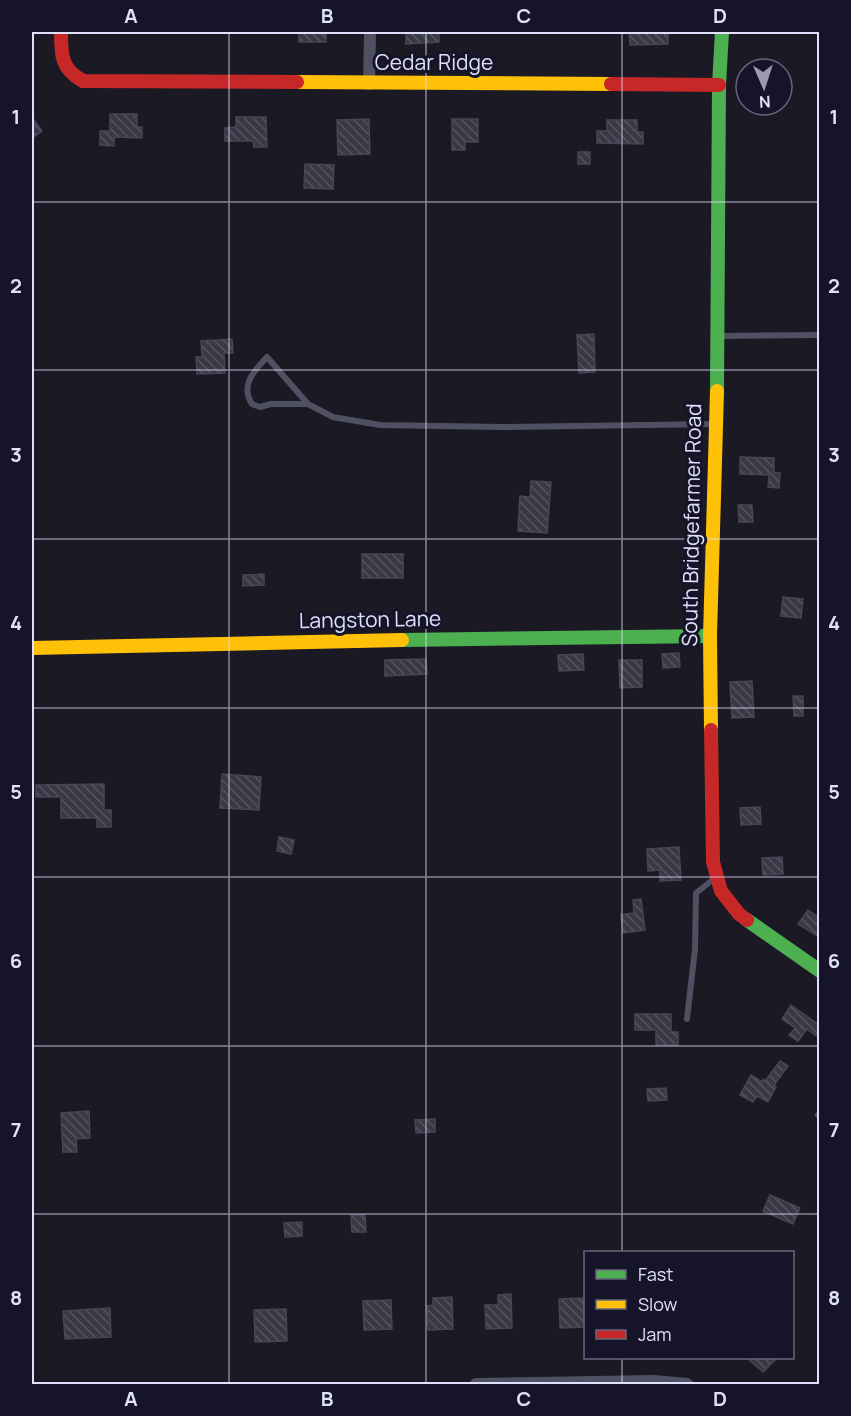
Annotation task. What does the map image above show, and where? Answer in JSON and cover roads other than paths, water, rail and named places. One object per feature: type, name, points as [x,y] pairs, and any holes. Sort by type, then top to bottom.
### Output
[{"type":"street","name":"Cedar Ridge","points":[[61,32],[64,65],[71,76],[83,81],[719,85]]},
{"type":"street","points":[[369,84],[370,32]]},
{"type":"street","name":"South Bridgefarmer Road","points":[[722,32],[719,85],[718,336],[710,636],[713,862],[721,891],[739,914],[819,971]]},
{"type":"street","name":"Langston Lane","points":[[32,648],[710,636]]},
{"type":"street","points":[[476,1384],[663,1381],[687,1384]]},
{"type":"lane","points":[[718,336],[819,335]]},
{"type":"lane","points":[[308,404],[260,407],[252,404],[247,397],[247,386],[253,372],[267,357],[308,404],[333,417],[380,425],[502,427],[716,423]]},
{"type":"lane","points":[[687,1019],[695,949],[696,893],[716,878]]}]
